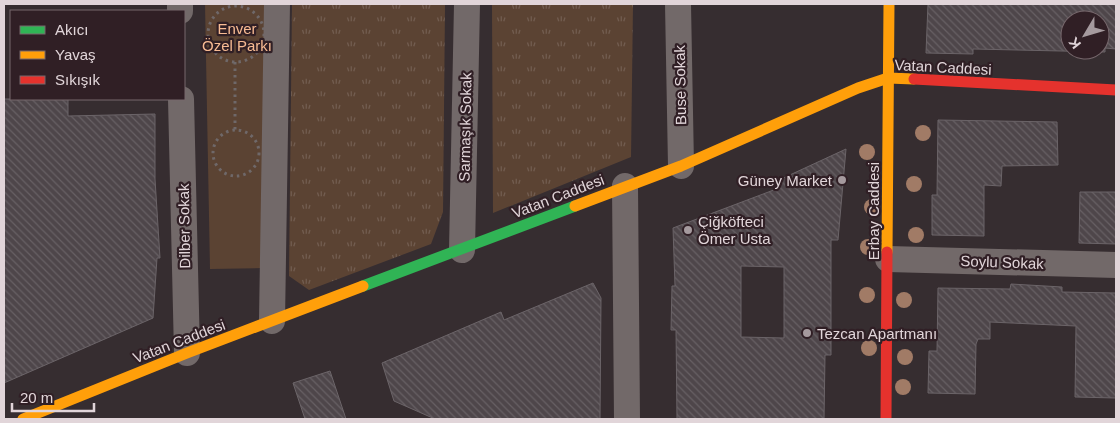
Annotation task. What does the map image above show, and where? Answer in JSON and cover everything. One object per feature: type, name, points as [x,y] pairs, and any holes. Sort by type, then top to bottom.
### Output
[{"type":"street","points":[[272,321],[277,4]]},
{"type":"street","name":"Sarmaşık Sokak","points":[[462,250],[467,4]]},
{"type":"street","name":"Buse Sokak","points":[[678,4],[681,166]]},
{"type":"street","name":"Erbay Caddesi","points":[[886,419],[889,4]]},
{"type":"street","name":"Vatan Caddesi","points":[[23,419],[187,353],[681,166],[858,88],[888,78],[1116,90]]},
{"type":"street","name":"Dilber Sokak","points":[[181,100],[187,353]]},
{"type":"street","points":[[625,186],[628,419]]},
{"type":"street","name":"Soylu Sokak","points":[[888,259],[1116,266]]},
{"type":"path","points":[[237,5],[247,8],[256,14],[261,23],[264,38],[254,56],[245,61],[235,62],[225,60],[216,54],[210,46],[208,30],[218,13],[237,5]]},
{"type":"path","points":[[235,62],[235,130]]},
{"type":"path","points":[[235,130],[248,134],[259,149],[255,167],[248,174],[239,177],[229,176],[221,172],[212,156],[213,146],[218,138],[226,132],[235,130]]},
{"type":"green space","name":"Enver Özel Parkı","points":[[205,4],[270,4],[264,268],[210,269]]},
{"type":"green space","points":[[292,4],[445,4],[443,212],[431,244],[309,290],[289,276]]},
{"type":"green space","points":[[492,4],[633,4],[631,157],[493,213]]},
{"type":"building","points":[[928,4],[1116,4],[1116,49],[1110,48],[1110,10],[1060,10],[1060,51],[973,49],[973,54],[926,53]]},
{"type":"building","points":[[4,99],[68,100],[68,116],[155,114],[155,179],[160,258],[157,258],[153,318],[4,383]]},
{"type":"building","points":[[938,120],[1057,122],[1058,165],[1002,166],[1001,186],[984,185],[984,236],[932,235],[932,195],[937,195]]},
{"type":"building","points":[[846,149],[838,240],[831,240],[831,355],[825,355],[824,419],[677,419],[676,330],[671,330],[672,286],[675,286],[673,228],[779,188],[779,180]],"holes":[[[741,266],[784,267],[784,338],[741,337]]]},
{"type":"building","points":[[1080,192],[1116,192],[1116,244],[1079,243]]},
{"type":"building","points":[[593,283],[601,298],[600,419],[435,419],[394,401],[382,363],[501,312],[504,320]]},
{"type":"building","points":[[1011,284],[1062,287],[1062,292],[1116,293],[1116,398],[1075,397],[1076,326],[990,322],[990,339],[978,339],[976,344],[975,394],[928,393],[929,351],[937,351],[938,288],[1010,289]]},
{"type":"building","points":[[330,371],[346,419],[305,419],[293,383]]},
{"type":"traffic: fast","points":[[363,286],[575,206]]},
{"type":"traffic: slow","points":[[887,252],[889,4]]},
{"type":"traffic: slow","points":[[575,206],[681,166],[858,88],[888,78],[914,79]]},
{"type":"traffic: slow","points":[[23,419],[187,353],[363,286]]},
{"type":"traffic: jam","points":[[914,79],[1116,90]]},
{"type":"traffic: jam","points":[[886,419],[887,252]]},
{"type":"place","name":"Güney Market","points":[[842,180]]},
{"type":"place","name":"Çiğköfteci Ömer Usta","points":[[688,230]]},
{"type":"place","name":"Tezcan Apartmanı","points":[[807,333]]}]
